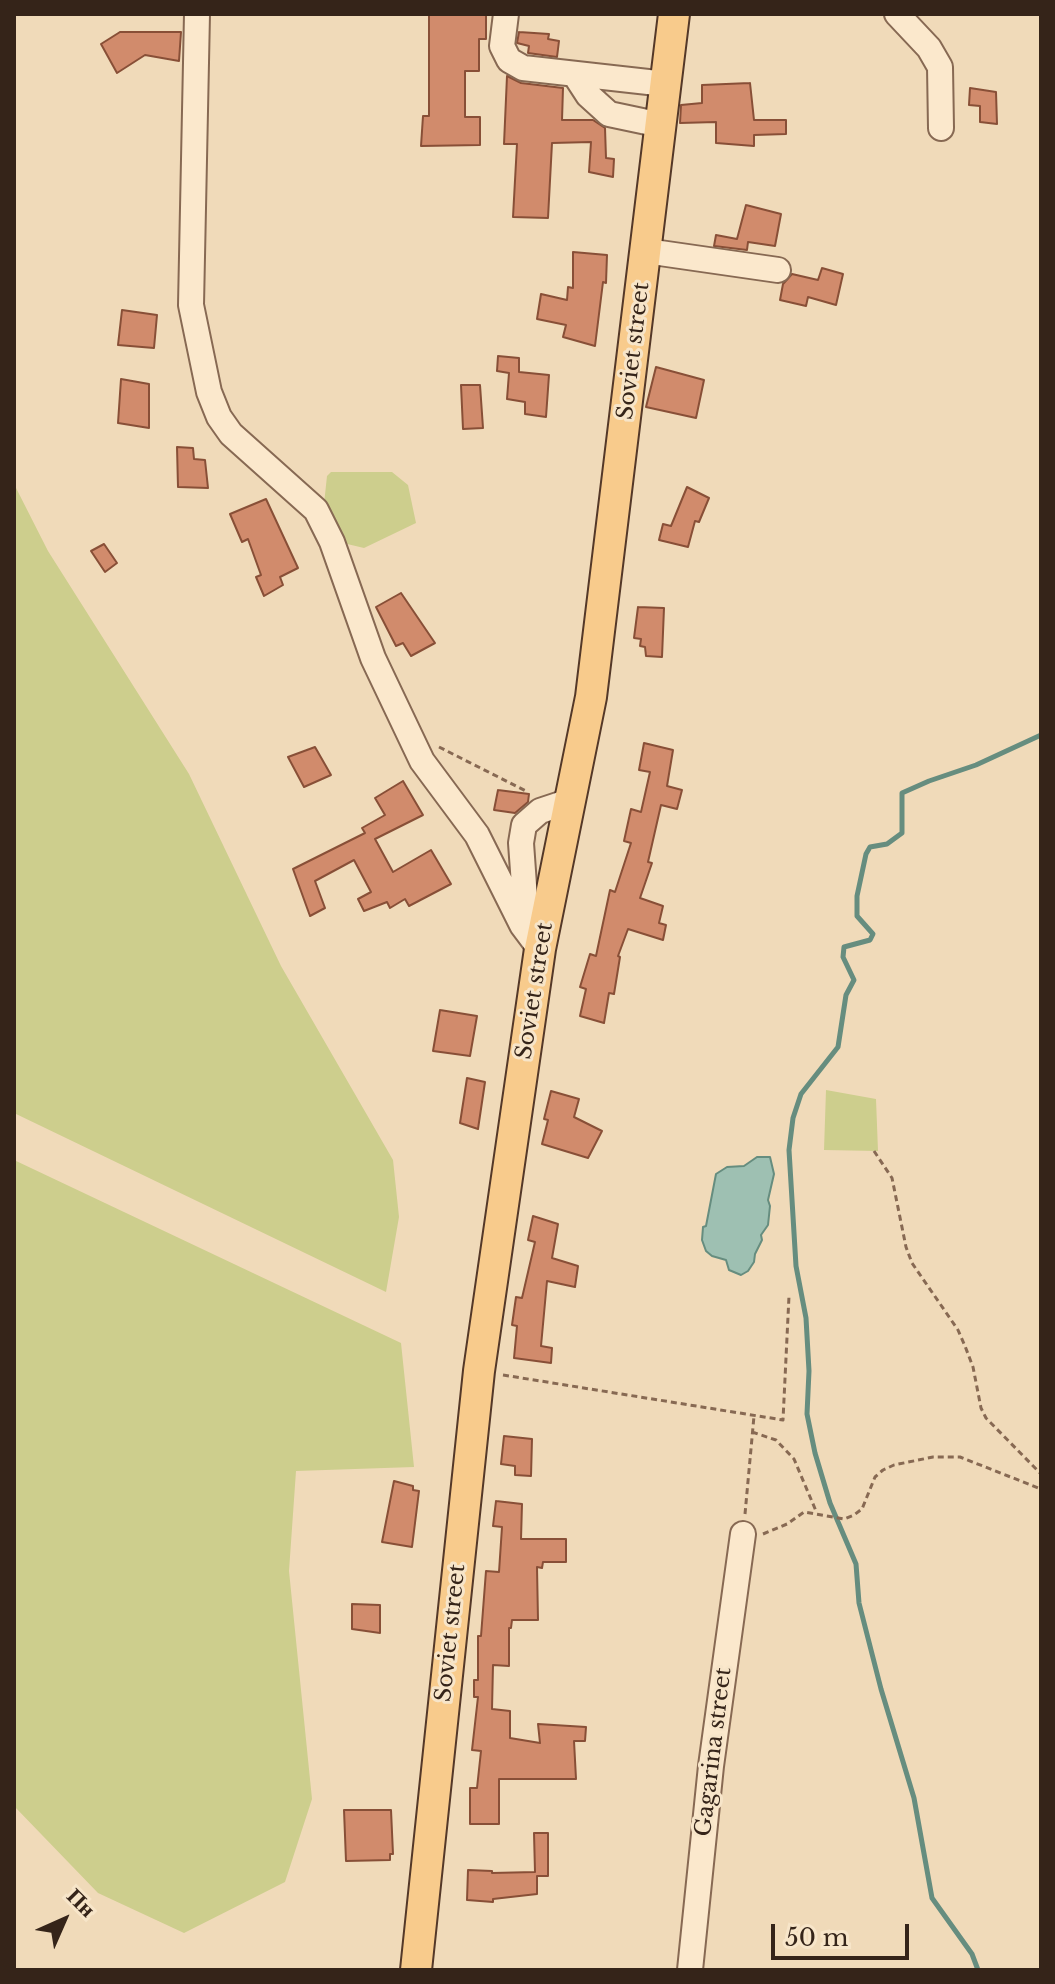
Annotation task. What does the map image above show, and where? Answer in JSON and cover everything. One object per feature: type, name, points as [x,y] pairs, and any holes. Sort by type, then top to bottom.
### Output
[{"type":"main road","name":"Soviet street","points":[[416,1970],[479,1371],[562,803],[591,697],[674,14]]},
{"type":"street","points":[[197,14],[191,305],[209,392],[219,417],[231,434],[316,510],[332,542],[373,658],[422,761],[484,847],[522,925],[540,949]]},
{"type":"street","points":[[506,14],[502,46],[509,60],[523,68],[635,78],[666,84]]},
{"type":"street","points":[[897,14],[929,48],[940,67],[941,128]]},
{"type":"street","points":[[575,75],[588,95],[609,114],[661,125]]},
{"type":"street","points":[[646,251],[778,270]]},
{"type":"street","points":[[522,925],[525,899],[521,843],[524,825],[540,811],[562,803]]},
{"type":"street","points":[[484,847],[521,843]]},
{"type":"street","name":"Gagarina street","points":[[690,1970],[711,1766],[743,1534]]},
{"type":"path","points":[[407,731],[562,803]]},
{"type":"path","points":[[874,1151],[892,1178],[912,1263],[958,1330],[965,1346],[986,1418],[1041,1474]]},
{"type":"path","points":[[479,1371],[783,1420],[789,1296]]},
{"type":"path","points":[[754,1416],[743,1534],[755,1536],[770,1533],[804,1512],[844,1519],[862,1509],[875,1477],[883,1470],[933,1457],[960,1457],[1041,1489]]},
{"type":"path","points":[[752,1432],[776,1440],[794,1459],[816,1513]]},
{"type":"green space","points":[[331,472],[392,472],[408,485],[416,523],[364,548],[343,543],[324,504],[327,476]]},
{"type":"green space","points":[[14,484],[48,551],[189,774],[281,966],[393,1160],[399,1217],[386,1292],[14,1113]]},
{"type":"green space","points":[[826,1090],[876,1099],[878,1151],[824,1150]]},
{"type":"green space","points":[[14,1160],[401,1343],[414,1467],[296,1471],[289,1571],[312,1799],[285,1882],[184,1933],[98,1893],[14,1806]]},
{"type":"shaded area","points":[[757,1157],[770,1157],[774,1174],[768,1200],[768,1225],[761,1235],[754,1262],[741,1275],[729,1270],[726,1260],[706,1251],[702,1240],[703,1227],[706,1226],[716,1174],[727,1167],[744,1166]]},
{"type":"building","points":[[429,14],[486,14],[486,39],[479,39],[479,71],[465,71],[465,117],[480,117],[480,145],[421,146],[423,116],[429,116]]},
{"type":"building","points":[[120,32],[181,32],[179,61],[145,55],[117,73],[101,44]]},
{"type":"building","points":[[519,32],[549,34],[548,39],[559,41],[557,57],[528,53],[529,46],[517,43]]},
{"type":"building","points":[[507,76],[521,83],[563,88],[562,120],[593,120],[605,128],[606,158],[614,159],[613,177],[589,172],[591,142],[552,143],[548,218],[513,217],[517,144],[504,144]]},
{"type":"building","points":[[750,83],[754,120],[786,120],[786,134],[754,135],[754,146],[716,143],[716,122],[680,123],[681,105],[702,103],[702,85]]},
{"type":"building","points":[[970,88],[996,92],[997,124],[980,122],[980,106],[969,105]]},
{"type":"building","points":[[746,205],[781,214],[775,246],[748,242],[747,250],[714,246],[716,235],[737,239]]},
{"type":"building","points":[[573,252],[607,255],[606,283],[603,282],[595,346],[563,337],[566,325],[537,319],[541,294],[567,300],[568,287],[573,288]]},
{"type":"building","points":[[822,268],[843,274],[836,305],[808,297],[806,306],[780,300],[783,284],[792,274],[818,280]]},
{"type":"building","points":[[122,310],[157,315],[154,348],[118,345]]},
{"type":"building","points":[[498,356],[519,358],[519,372],[549,375],[546,417],[525,414],[525,402],[507,399],[509,373],[497,371]]},
{"type":"building","points":[[656,367],[704,380],[696,418],[646,407]]},
{"type":"building","points":[[121,379],[149,384],[149,428],[118,423]]},
{"type":"building","points":[[461,385],[480,385],[483,428],[463,429]]},
{"type":"building","points":[[177,447],[193,448],[194,459],[205,460],[208,488],[178,487]]},
{"type":"building","points":[[687,487],[709,498],[699,522],[695,521],[688,547],[659,540],[663,524],[671,526]]},
{"type":"building","points":[[266,499],[298,568],[280,577],[283,585],[264,596],[256,577],[261,575],[248,539],[242,542],[230,514]]},
{"type":"building","points":[[104,544],[117,563],[105,572],[91,551]]},
{"type":"building","points":[[401,593],[435,643],[411,656],[403,643],[396,646],[376,607]]},
{"type":"building","points":[[638,607],[664,608],[662,657],[646,656],[645,647],[640,646],[641,639],[634,638]]},
{"type":"building","points":[[644,743],[673,750],[667,786],[682,790],[677,809],[661,805],[648,862],[652,863],[640,898],[663,906],[659,923],[666,925],[663,940],[628,929],[618,956],[614,994],[609,993],[604,1023],[580,1016],[586,989],[580,987],[590,954],[596,956],[610,890],[615,892],[631,843],[624,841],[631,809],[641,812],[650,772],[639,770]]},
{"type":"building","points":[[315,747],[331,775],[304,787],[288,757]]},
{"type":"building","points":[[403,781],[423,815],[375,839],[393,872],[431,850],[451,884],[409,906],[405,899],[390,908],[387,902],[364,911],[358,899],[371,892],[354,860],[315,881],[325,908],[310,916],[293,869],[365,833],[362,828],[385,815],[375,798]]},
{"type":"building","points":[[498,790],[529,794],[528,802],[515,813],[494,810]]},
{"type":"building","points":[[440,1010],[477,1016],[470,1056],[433,1051]]},
{"type":"building","points":[[467,1078],[485,1082],[478,1129],[460,1123]]},
{"type":"building","points":[[551,1091],[579,1099],[574,1117],[602,1131],[588,1158],[542,1144]]},
{"type":"building","points":[[533,1216],[558,1224],[552,1258],[578,1266],[575,1287],[547,1281],[541,1346],[552,1348],[551,1363],[514,1358],[517,1326],[512,1325],[516,1297],[522,1298],[535,1242],[528,1240]]},
{"type":"building","points":[[504,1436],[532,1439],[531,1476],[515,1475],[515,1466],[501,1464]]},
{"type":"building","points":[[394,1481],[413,1486],[413,1490],[419,1491],[412,1547],[382,1542]]},
{"type":"building","points":[[496,1501],[522,1504],[521,1539],[566,1539],[566,1562],[543,1562],[542,1568],[537,1567],[538,1620],[512,1620],[509,1628],[509,1666],[493,1665],[492,1709],[510,1711],[510,1738],[540,1743],[538,1724],[586,1727],[585,1741],[574,1741],[576,1779],[499,1779],[499,1824],[470,1824],[470,1788],[477,1788],[481,1751],[472,1750],[478,1697],[474,1697],[474,1680],[478,1680],[478,1636],[481,1636],[486,1571],[499,1572],[502,1527],[493,1526]]},
{"type":"building","points":[[352,1604],[380,1605],[380,1633],[352,1629]]},
{"type":"building","points":[[344,1810],[391,1810],[393,1854],[390,1854],[390,1860],[346,1861]]},
{"type":"building","points":[[534,1833],[548,1833],[548,1876],[537,1876],[537,1894],[493,1899],[493,1902],[467,1900],[468,1870],[535,1872]]},
{"type":"waterway","points":[[978,1970],[972,1954],[932,1898],[914,1798],[859,1603],[856,1564],[830,1503],[815,1453],[807,1414],[809,1371],[806,1318],[796,1266],[789,1150],[793,1118],[801,1094],[838,1047],[846,995],[854,980],[843,957],[844,947],[870,940],[873,934],[857,916],[857,896],[866,854],[870,847],[887,844],[902,833],[902,793],[976,765],[1041,735]]}]
